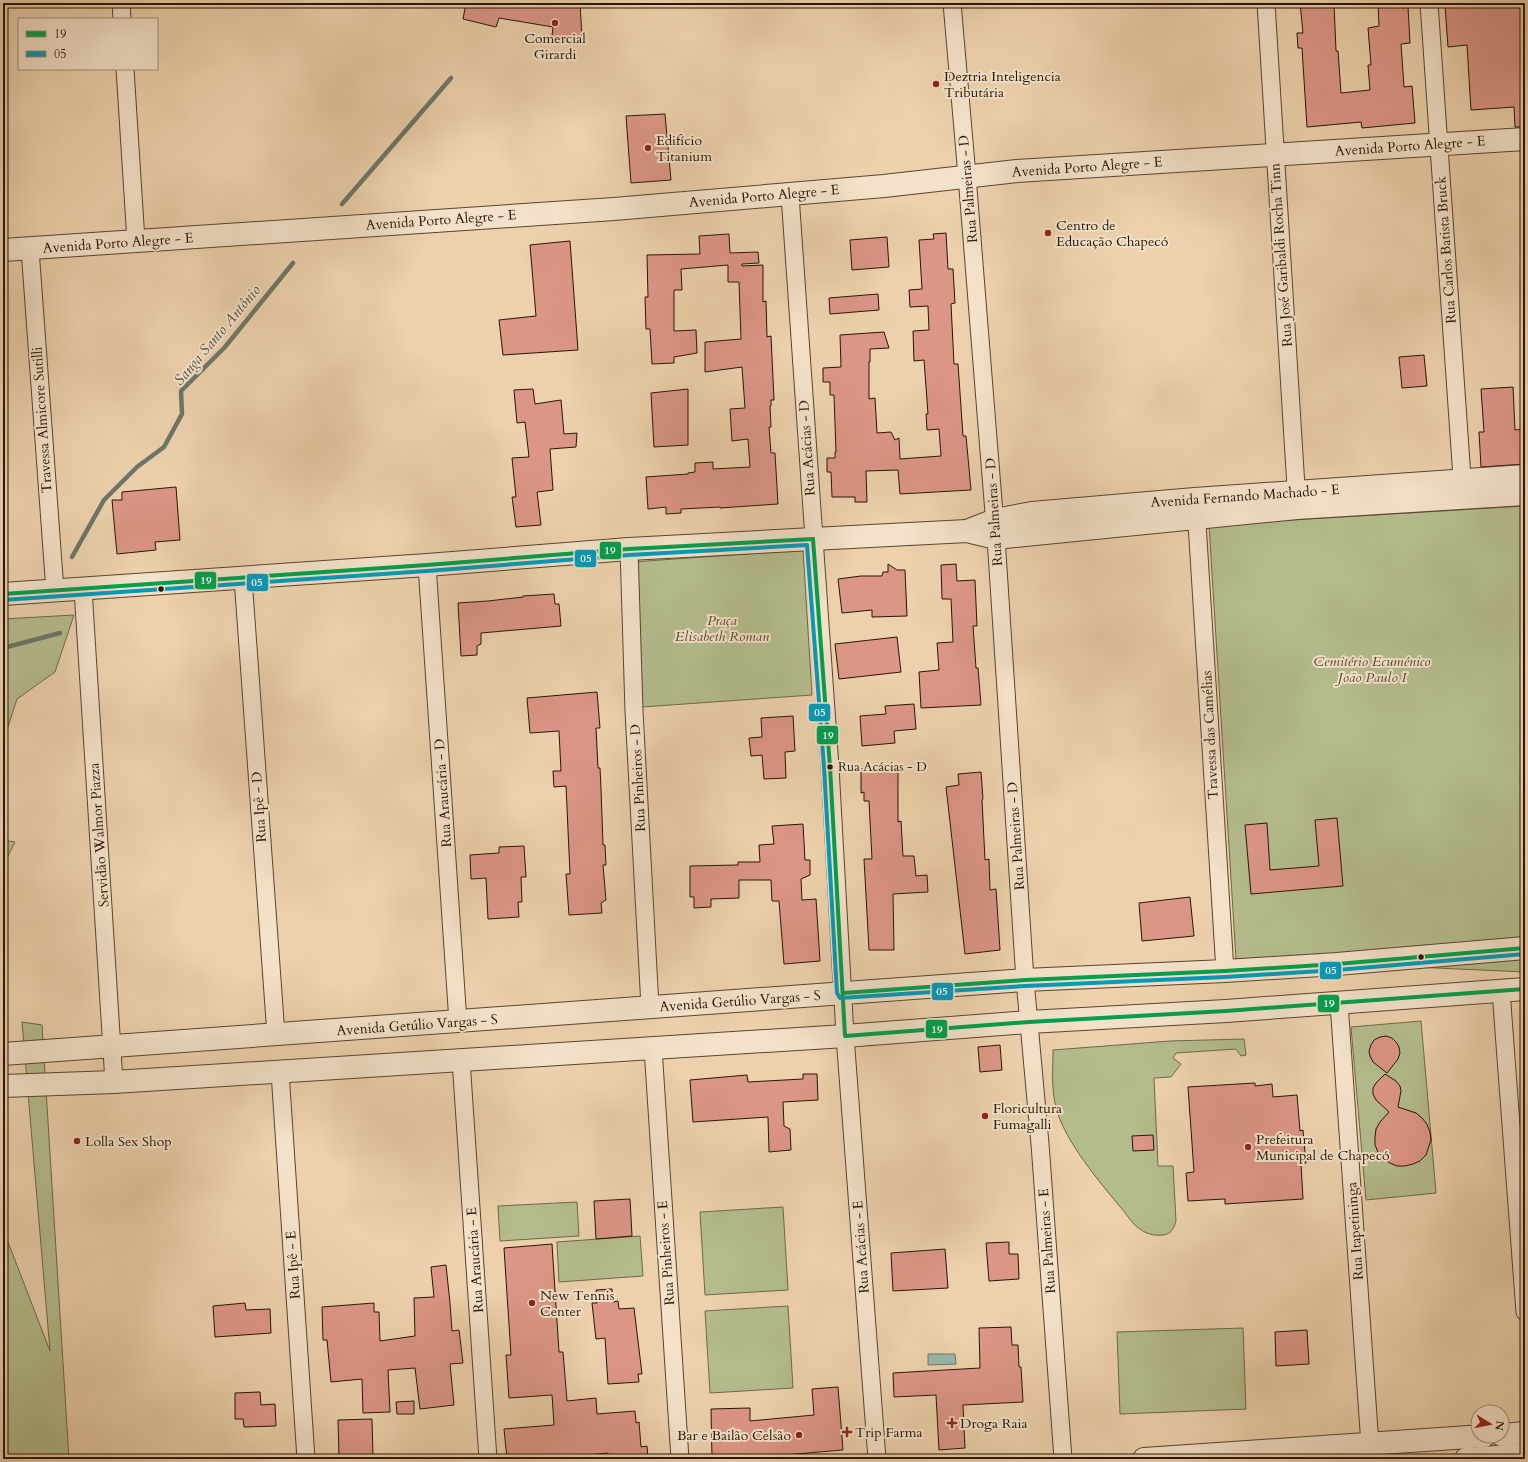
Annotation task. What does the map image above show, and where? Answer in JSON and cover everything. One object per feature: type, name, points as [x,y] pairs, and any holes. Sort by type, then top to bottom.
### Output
[{"type":"street","points":[[121,3],[122,18]]},
{"type":"street","name":"Rua Palmeiras - D","points":[[952,3],[968,176],[996,529],[1029,1022]]},
{"type":"street","name":"Rua José Garibaldi Rocha Tinn","points":[[1266,3],[1296,500]]},
{"type":"street","name":"Rua Carlos Batista Bruck","points":[[1429,3],[1462,489]]},
{"type":"street","points":[[125,70],[136,241]]},
{"type":"street","name":"Avenida Porto Alegre - E","points":[[3,250],[614,209],[790,195],[1017,171],[1525,139]]},
{"type":"street","name":"Rua Acácias - D","points":[[790,195],[829,760],[846,1036]]},
{"type":"street","name":"Travessa Almicore Sutilli","points":[[30,249],[55,591]]},
{"type":"street","name":"Avenida Fernando Machado - E","points":[[3,594],[427,565],[629,549],[996,529],[1296,500],[1462,489],[1525,476]]},
{"type":"street","name":"Avenida Fernando Machado - E","points":[[1462,489],[1525,494]]},
{"type":"street","name":"Travessa das Camélias","points":[[1196,509],[1225,971]]},
{"type":"street","name":"Rua Pinheiros - D","points":[[629,549],[634,712],[650,1007]]},
{"type":"street","name":"Rua Araucária - D","points":[[427,565],[458,1022]]},
{"type":"street","name":"Rua Ipê - D","points":[[243,578],[276,1035]]},
{"type":"street","name":"Servidão Walmor Piazza","points":[[83,589],[114,1082]]},
{"type":"street","name":"Avenida Getúlio Vargas - S","points":[[3,1054],[54,1052],[1025,980],[1225,971],[1336,964],[1525,948]]},
{"type":"street","points":[[3,1086],[114,1082],[280,1072],[846,1036],[1029,1022],[1525,990]]},
{"type":"street","points":[[1501,991],[1525,1312]]},
{"type":"street","name":"Rua Itapetininga","points":[[1339,1003],[1370,1452]]},
{"type":"street","name":"Rua Palmeiras - E","points":[[1029,1022],[1040,1144],[1063,1459]]},
{"type":"street","name":"Rua Acácias - E","points":[[846,1036],[877,1459]]},
{"type":"street","name":"Rua Pinheiros - E","points":[[653,1048],[680,1459]]},
{"type":"street","name":"Rua Araucária - E","points":[[461,1060],[488,1459]]},
{"type":"street","name":"Rua Ipê - E","points":[[280,1072],[306,1459]]},
{"type":"street","points":[[1510,1434],[1525,1433]]},
{"type":"street","points":[[1144,1459],[1370,1452],[1470,1438]]},
{"type":"street","points":[[1466,1459],[1525,1455]]},
{"type":"green space","name":"Cemitério Ecumênico João Paulo I","points":[[1525,506],[1525,972],[1236,959],[1209,525]]},
{"type":"green space","name":"Praça Elisabeth Roman","points":[[803,550],[812,695],[642,707],[632,562]]},
{"type":"green space","points":[[74,615],[55,672],[17,699],[8,727],[3,730],[3,619]]},
{"type":"green space","points":[[3,840],[15,842],[7,858],[3,859]]},
{"type":"green space","points":[[1421,1021],[1436,1193],[1366,1200],[1351,1027]]},
{"type":"green space","points":[[22,1022],[42,1025],[69,1459],[3,1459],[3,1229],[50,1351]]},
{"type":"green space","points":[[1244,1039],[1246,1055],[1241,1056],[1236,1049],[1176,1053],[1173,1058],[1181,1064],[1171,1077],[1154,1078],[1158,1166],[1173,1166],[1176,1221],[1172,1231],[1168,1234],[1154,1235],[1145,1232],[1137,1227],[1104,1187],[1074,1147],[1066,1133],[1054,1100],[1053,1050],[1170,1041]]},
{"type":"green space","points":[[577,1202],[579,1236],[500,1241],[498,1206]]},
{"type":"green space","points":[[783,1207],[788,1290],[705,1295],[700,1212]]},
{"type":"green space","points":[[640,1236],[643,1276],[559,1282],[557,1242]]},
{"type":"green space","points":[[788,1306],[793,1388],[710,1393],[705,1311]]},
{"type":"green space","points":[[1243,1328],[1246,1409],[1120,1414],[1117,1332]]},
{"type":"shaded area","points":[[928,1354],[955,1354],[956,1364],[928,1365]]},
{"type":"building","name":"Comercial Girardi","points":[[466,3],[580,3],[582,39],[571,40],[552,36],[553,27],[499,18],[496,27],[463,19]]},
{"type":"building","points":[[1300,3],[1334,3],[1336,51],[1338,51],[1341,93],[1370,90],[1368,65],[1371,65],[1368,28],[1379,26],[1378,3],[1401,3],[1402,8],[1408,7],[1410,43],[1401,44],[1404,87],[1412,86],[1415,123],[1362,128],[1361,122],[1307,127],[1302,48],[1298,48],[1297,33],[1303,33]]},
{"type":"building","points":[[1525,3],[1525,127],[1515,127],[1514,107],[1471,110],[1467,45],[1448,47],[1445,5]]},
{"type":"building","name":"Edifício Titanium","points":[[665,114],[671,180],[631,183],[626,116]]},
{"type":"building","points":[[946,233],[948,269],[953,269],[955,303],[951,304],[954,364],[958,364],[963,436],[966,436],[971,490],[900,494],[898,470],[866,471],[867,502],[855,502],[855,497],[832,497],[831,472],[827,472],[827,458],[835,458],[836,452],[834,395],[830,395],[830,382],[823,382],[823,368],[841,367],[840,335],[884,332],[889,348],[870,349],[869,362],[869,399],[875,398],[877,433],[891,432],[895,440],[899,438],[900,459],[941,456],[939,429],[927,430],[926,414],[928,414],[924,360],[914,361],[913,331],[929,330],[928,306],[910,307],[909,290],[922,289],[919,240],[934,239],[933,234]]},
{"type":"building","points":[[729,234],[730,253],[758,252],[759,263],[742,264],[742,266],[763,265],[763,302],[766,301],[767,337],[771,336],[774,400],[771,400],[771,427],[769,427],[771,453],[775,453],[778,504],[681,509],[681,513],[666,514],[666,507],[648,509],[646,477],[688,474],[695,472],[695,463],[713,462],[713,469],[750,467],[748,439],[732,441],[730,409],[745,408],[742,367],[705,372],[705,342],[741,339],[739,282],[728,282],[728,265],[681,269],[682,290],[674,290],[674,331],[696,330],[697,353],[674,357],[674,363],[652,364],[650,329],[646,329],[645,297],[648,297],[647,255],[700,254],[699,236]]},
{"type":"building","points":[[887,237],[889,267],[852,270],[850,240]]},
{"type":"building","points":[[570,241],[578,350],[503,355],[499,320],[536,316],[530,245]]},
{"type":"building","points":[[878,294],[879,310],[830,314],[829,298]]},
{"type":"building","points":[[1424,355],[1427,386],[1402,388],[1399,357]]},
{"type":"building","points":[[1513,387],[1515,430],[1525,429],[1525,464],[1481,467],[1479,432],[1484,432],[1481,389]]},
{"type":"building","points":[[533,389],[535,404],[561,400],[564,434],[577,433],[576,447],[550,449],[553,490],[537,492],[541,525],[516,527],[512,497],[516,497],[512,458],[529,457],[525,422],[517,423],[514,390]]},
{"type":"building","points":[[688,389],[688,445],[654,447],[651,393]]},
{"type":"building","points":[[176,487],[180,540],[155,542],[156,550],[117,554],[112,500],[122,500],[122,492]]},
{"type":"building","points":[[888,564],[897,570],[905,570],[907,616],[872,617],[872,610],[842,613],[838,579],[861,576],[882,576],[883,572],[888,572]]},
{"type":"building","points":[[956,564],[957,581],[975,580],[977,626],[973,626],[976,668],[978,668],[981,705],[921,708],[919,672],[939,670],[937,643],[953,642],[951,599],[942,599],[941,565]]},
{"type":"building","points":[[554,594],[555,604],[559,604],[561,626],[481,633],[481,644],[477,646],[477,655],[461,656],[458,603]]},
{"type":"building","points":[[897,637],[901,672],[839,679],[835,644]]},
{"type":"building","points":[[597,692],[600,728],[596,728],[598,768],[600,768],[603,845],[605,845],[606,865],[603,865],[606,900],[601,903],[602,913],[569,915],[566,874],[570,874],[566,786],[554,787],[553,771],[561,771],[559,731],[530,733],[527,698]]},
{"type":"building","points":[[914,704],[916,729],[894,731],[895,743],[862,746],[860,716],[886,714],[885,706]]},
{"type":"building","points":[[793,716],[795,751],[785,752],[786,778],[764,779],[762,755],[751,756],[749,738],[762,737],[761,718]]},
{"type":"building","points":[[861,769],[898,769],[898,822],[901,821],[903,856],[914,856],[916,876],[927,875],[928,892],[893,894],[894,950],[869,950],[864,859],[872,859],[869,801],[864,801],[864,792],[861,793]]},
{"type":"building","points":[[981,772],[985,860],[989,859],[990,890],[996,889],[1000,950],[965,954],[946,787],[959,785],[958,774]]},
{"type":"building","points":[[1337,818],[1343,886],[1251,894],[1245,825],[1267,823],[1270,870],[1319,866],[1315,820]]},
{"type":"building","points":[[803,824],[805,860],[810,860],[810,875],[801,879],[802,900],[816,899],[820,961],[784,964],[779,901],[772,901],[771,880],[739,880],[739,898],[711,899],[711,907],[694,908],[694,897],[690,897],[690,866],[738,865],[738,862],[760,862],[759,845],[774,844],[772,826]]},
{"type":"building","points":[[524,846],[526,877],[521,877],[522,902],[518,902],[519,917],[488,919],[486,878],[471,879],[470,855],[499,853],[499,847]]},
{"type":"building","points":[[1190,897],[1194,936],[1142,941],[1139,903]]},
{"type":"building","points":[[1386,1036],[1392,1038],[1396,1042],[1400,1053],[1398,1059],[1387,1073],[1373,1062],[1369,1051],[1374,1040]]},
{"type":"building","points":[[1000,1045],[1002,1070],[980,1072],[978,1047]]},
{"type":"building","points":[[803,1074],[817,1074],[818,1100],[783,1102],[784,1126],[790,1129],[791,1150],[769,1152],[768,1117],[693,1122],[690,1080],[747,1075],[748,1082],[803,1079]]},
{"type":"building","points":[[1385,1074],[1396,1081],[1400,1086],[1401,1091],[1398,1107],[1416,1113],[1427,1124],[1430,1132],[1431,1140],[1426,1155],[1420,1161],[1413,1164],[1397,1166],[1390,1163],[1383,1159],[1375,1145],[1376,1129],[1389,1112],[1376,1100],[1373,1094],[1373,1088]]},
{"type":"building","name":"Prefeitura Municipal de Chapecó","points":[[1255,1083],[1255,1086],[1272,1084],[1273,1097],[1297,1095],[1300,1131],[1303,1130],[1306,1163],[1301,1164],[1303,1199],[1225,1204],[1225,1199],[1188,1201],[1186,1173],[1194,1172],[1188,1087]]},
{"type":"building","points":[[1153,1135],[1154,1150],[1133,1151],[1132,1136]]},
{"type":"building","points":[[630,1199],[632,1236],[596,1239],[594,1201]]},
{"type":"building","points":[[1009,1242],[1009,1254],[1018,1254],[1019,1279],[989,1281],[986,1243]]},
{"type":"building","points":[[552,1244],[559,1352],[563,1352],[567,1401],[596,1398],[597,1414],[635,1411],[636,1423],[639,1422],[641,1447],[647,1446],[648,1459],[608,1459],[608,1453],[548,1459],[507,1459],[504,1429],[554,1425],[552,1395],[509,1398],[506,1355],[511,1355],[504,1248]]},
{"type":"building","points":[[945,1249],[948,1288],[893,1291],[891,1253]]},
{"type":"building","points":[[446,1265],[452,1331],[459,1330],[463,1363],[450,1364],[454,1405],[420,1409],[415,1368],[388,1370],[390,1412],[363,1413],[362,1379],[331,1382],[327,1340],[323,1340],[322,1307],[374,1303],[374,1312],[379,1312],[380,1341],[415,1336],[414,1298],[434,1297],[431,1267]]},
{"type":"building","points":[[612,1289],[613,1302],[618,1301],[619,1309],[634,1308],[642,1374],[638,1374],[639,1382],[608,1384],[605,1338],[596,1339],[592,1303],[597,1303],[596,1290]]},
{"type":"building","points":[[245,1303],[246,1310],[270,1309],[271,1333],[215,1337],[213,1306]]},
{"type":"building","points":[[1011,1327],[1012,1345],[1018,1345],[1023,1402],[963,1405],[965,1448],[939,1450],[936,1395],[894,1397],[893,1373],[980,1368],[979,1328]]},
{"type":"building","points":[[1307,1330],[1309,1364],[1276,1366],[1275,1332]]},
{"type":"building","name":"Bar e Bailão Celsão","points":[[838,1387],[843,1450],[760,1457],[712,1459],[711,1409],[750,1408],[750,1421],[814,1415],[812,1389]]},
{"type":"building","points":[[260,1392],[261,1405],[275,1404],[276,1426],[244,1427],[243,1419],[235,1419],[235,1393]]},
{"type":"building","points":[[414,1401],[414,1414],[397,1414],[396,1402]]},
{"type":"building","points":[[372,1419],[373,1456],[339,1457],[338,1420]]},
{"type":"waterway","name":"Sanga Santo Antônio","points":[[342,204],[451,78]]},
{"type":"waterway","name":"Sanga Santo Antônio","points":[[72,557],[104,500],[137,467],[164,447],[182,414],[181,391],[225,347],[293,263]]},
{"type":"waterway","name":"Sanga Santo Antônio","points":[[3,648],[60,633]]},
{"type":"transit line","name":"19","points":[[813,539],[830,767],[845,1036],[1029,1022],[1226,1011],[1525,989]]},
{"type":"transit line","name":"19","points":[[3,594],[427,565],[629,549],[813,539]]},
{"type":"transit line","name":"05","points":[[3,600],[427,571],[629,555],[807,545],[824,767],[837,993],[840,998],[1025,986],[1225,977],[1337,970],[1525,954]]},
{"type":"transit line","name":"19","points":[[843,993],[1025,980],[1225,971],[1337,964],[1525,948]]},
{"type":"place","name":"Comercial Girardi","points":[[555,23]]},
{"type":"place","name":"Deztria Inteligencia Tributária","points":[[936,84]]},
{"type":"place","name":"Edifício Titanium","points":[[648,148]]},
{"type":"place","name":"Centro de Educação Chapecó","points":[[1048,233]]},
{"type":"place","name":"Rua Acácias - D","points":[[830,767]]},
{"type":"place","name":"Floricultura Fumagalli","points":[[985,1116]]},
{"type":"place","name":"Lolla Sex Shop","points":[[77,1141]]},
{"type":"place","name":"Prefeitura Municipal de Chapecó","points":[[1248,1147]]},
{"type":"place","name":"New Tennis Center","points":[[532,1303]]},
{"type":"place","name":"Droga Raia","points":[[952,1423]]},
{"type":"place","name":"Trip Farma","points":[[847,1432]]},
{"type":"place","name":"Bar e Bailão Celsão","points":[[799,1435]]}]
